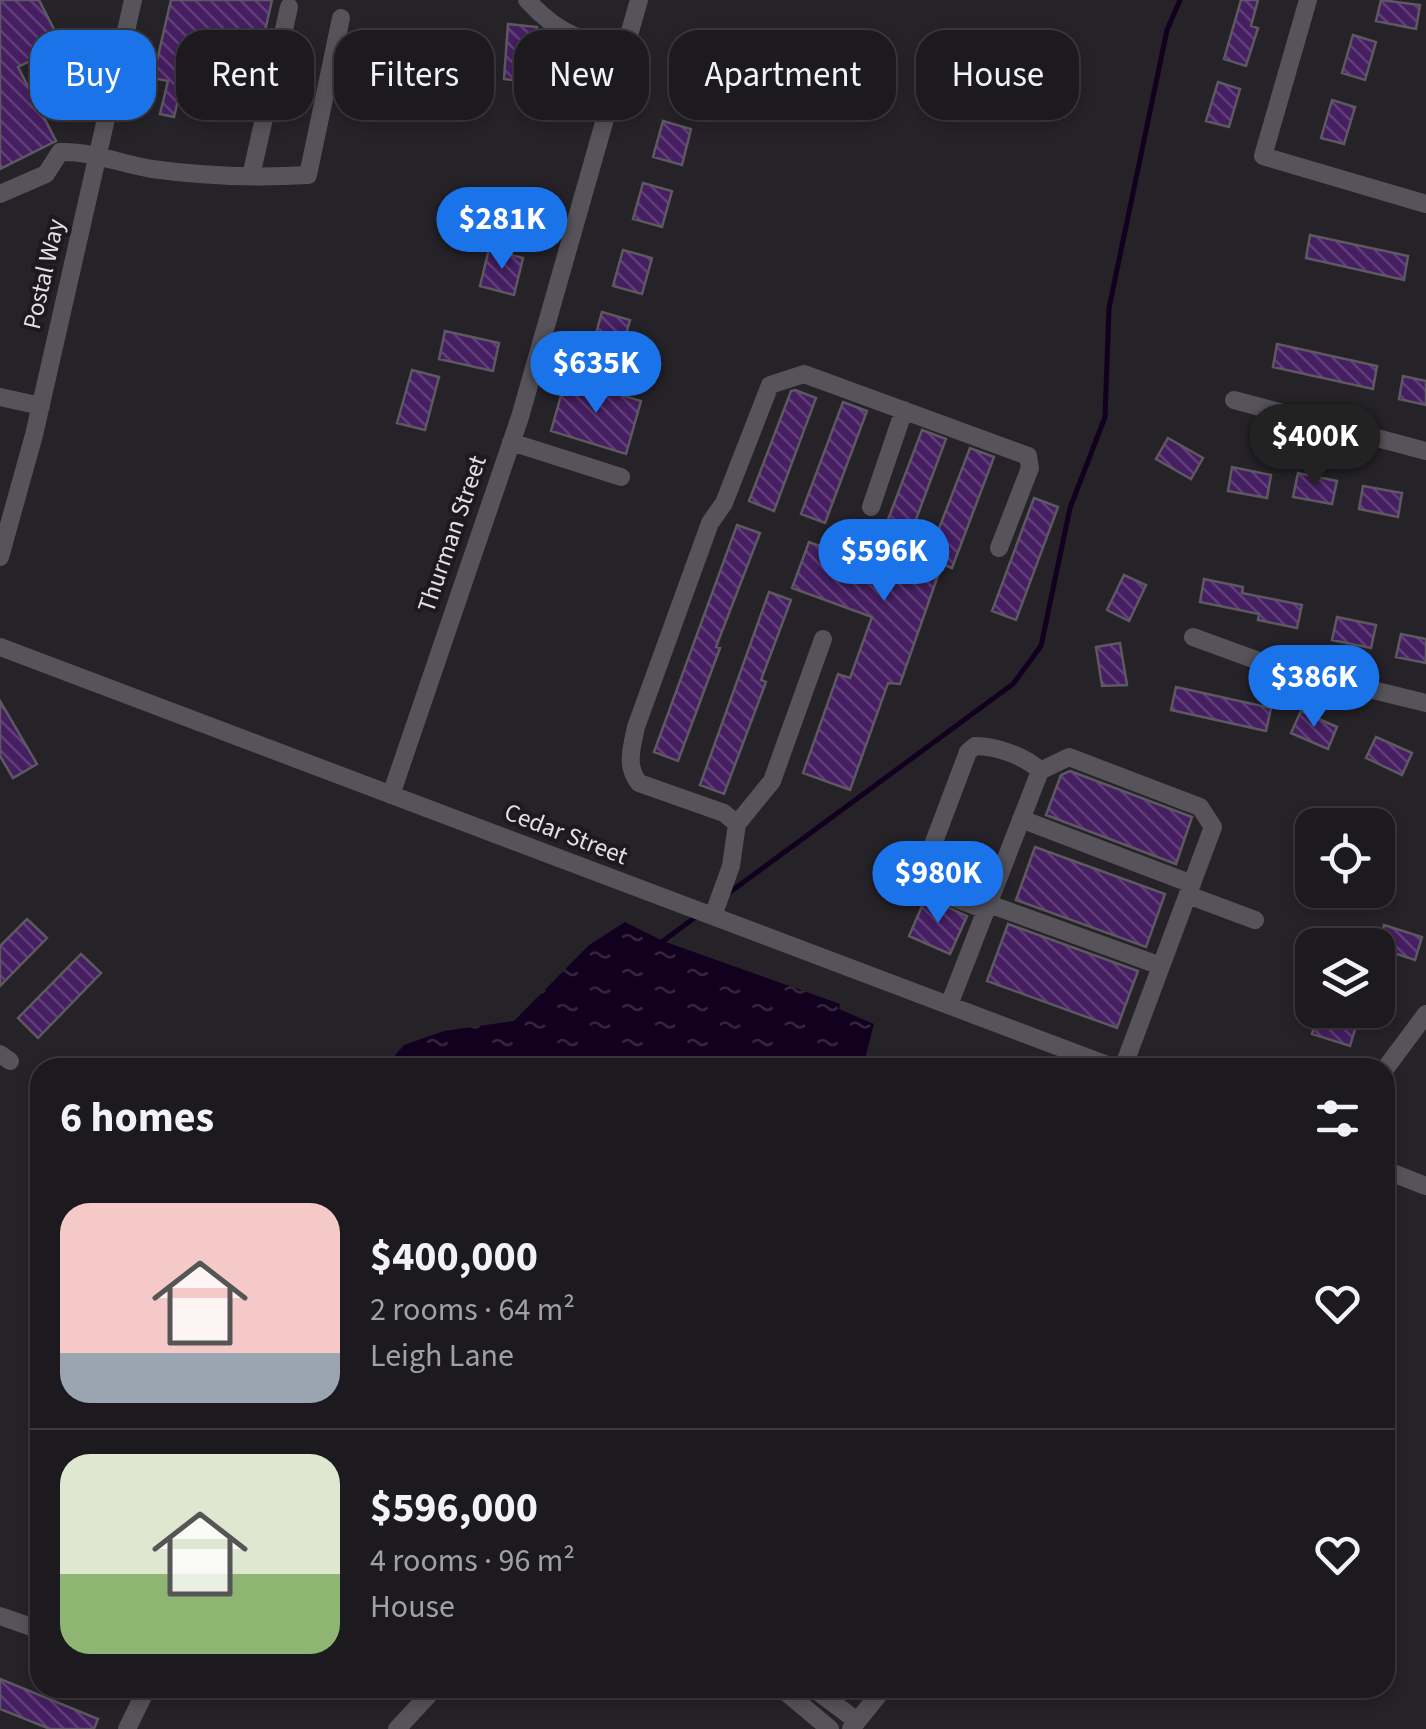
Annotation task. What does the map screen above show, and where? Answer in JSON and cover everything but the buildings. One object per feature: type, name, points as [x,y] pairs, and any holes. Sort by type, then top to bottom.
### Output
[{"type":"street","name":"Postal Way","points":[[0,558],[41,406],[133,0]]},
{"type":"street","points":[[528,0],[544,18],[563,30]]},
{"type":"street","name":"Thurman Street","points":[[631,30],[639,0]]},
{"type":"street","points":[[1308,0],[1262,156],[1426,204]]},
{"type":"street","points":[[251,176],[290,7]]},
{"type":"street","points":[[0,194],[46,174],[60,152],[96,155],[150,168],[308,176],[341,18]]},
{"type":"street","name":"Thurman Street","points":[[390,794],[511,442],[605,120]]},
{"type":"street","points":[[737,824],[724,813],[639,783],[631,773],[630,756],[636,727],[710,523],[724,502],[770,385],[804,374],[1028,456],[1030,468],[1000,548]]},
{"type":"street","points":[[0,396],[41,406]]},
{"type":"street","points":[[1234,400],[1426,451]]},
{"type":"street","points":[[870,506],[904,410]]},
{"type":"street","points":[[511,442],[621,478]]},
{"type":"street","points":[[1193,637],[1267,664],[1426,703]]},
{"type":"street","points":[[713,916],[731,866],[737,824],[772,780],[823,639]]},
{"type":"street","name":"Cedar Street","points":[[0,647],[1092,1058]]},
{"type":"street","points":[[1040,771],[1033,764],[987,746],[975,746],[968,752],[923,871],[926,882],[941,893],[1161,966]]},
{"type":"street","points":[[949,1005],[1040,771],[1069,757],[1200,807],[1214,827],[1123,1058]]},
{"type":"street","points":[[1022,820],[1255,920]]},
{"type":"street","points":[[1393,1058],[1426,1014]]},
{"type":"street","points":[[1395,1174],[1426,1186]]},
{"type":"street","points":[[0,1616],[30,1626]]},
{"type":"street","points":[[127,1729],[143,1698]]},
{"type":"street","points":[[397,1729],[425,1698]]},
{"type":"street","points":[[793,1698],[830,1729]]},
{"type":"street","points":[[825,1698],[854,1725],[876,1698]]},
{"type":"water","points":[[625,922],[663,941],[840,1004],[839,1009],[874,1024],[865,1058],[393,1058],[404,1045],[444,1031],[514,1021],[589,945]]},
{"type":"waterway","points":[[726,895],[1013,684],[1041,646],[1070,508],[1105,417],[1109,308],[1167,30],[1180,0]]},
{"type":"waterway","points":[[663,941],[697,916]]}]
